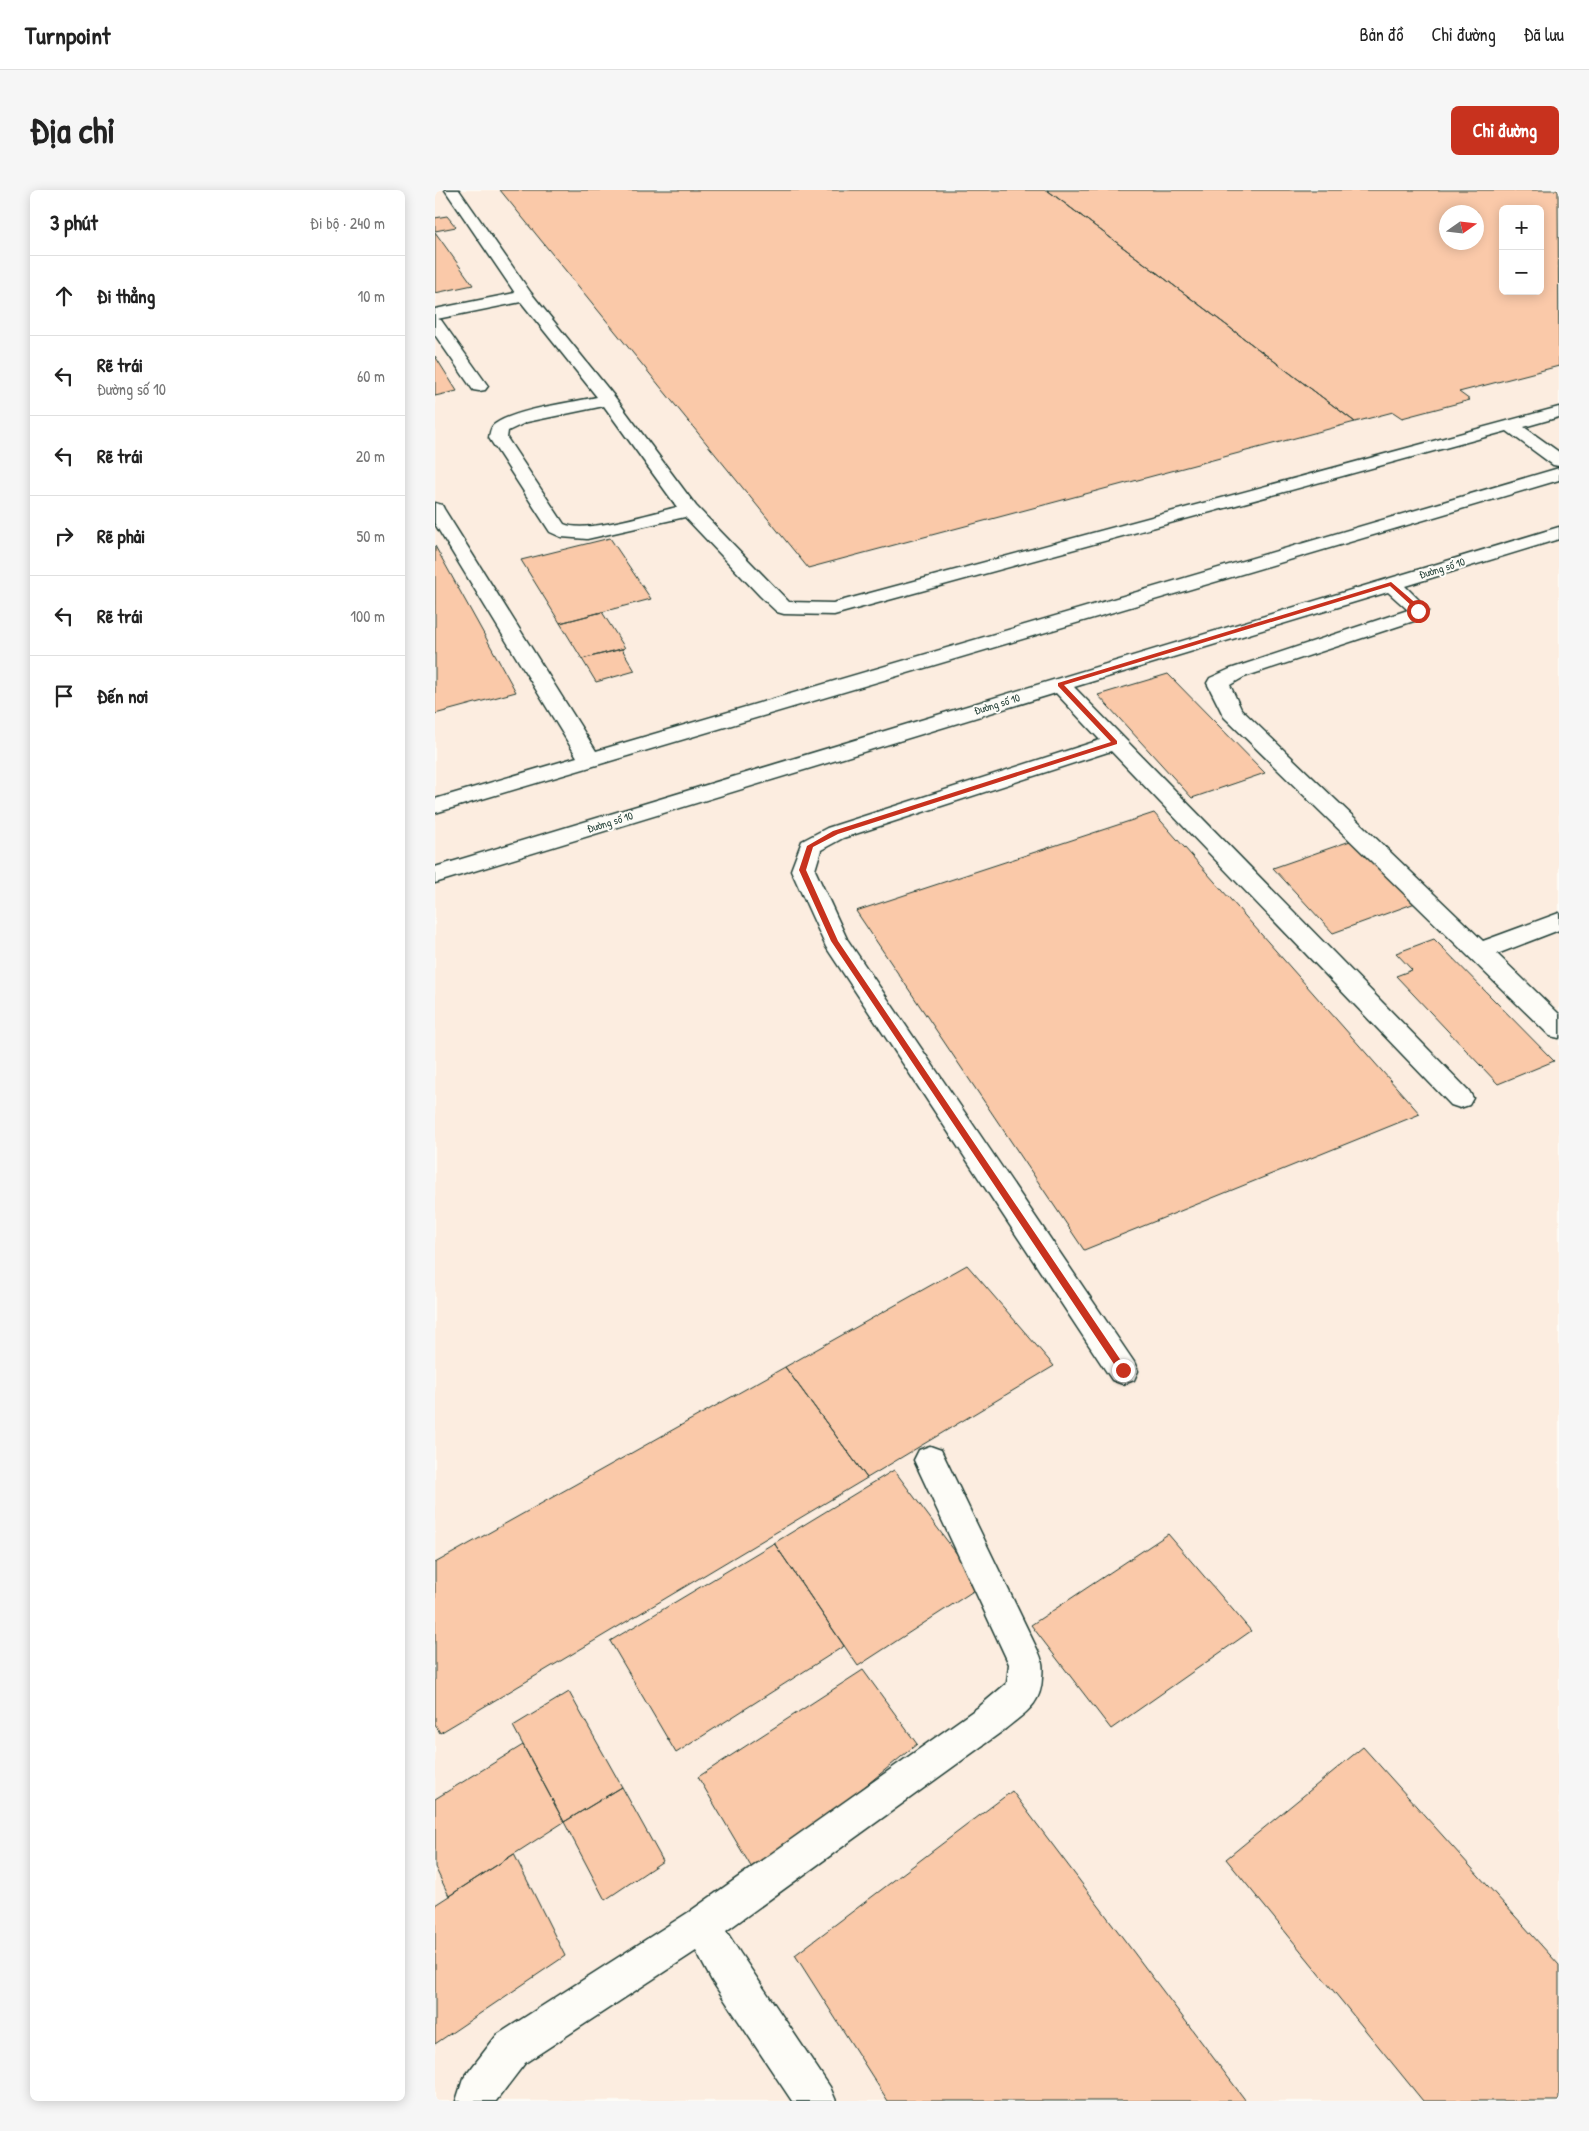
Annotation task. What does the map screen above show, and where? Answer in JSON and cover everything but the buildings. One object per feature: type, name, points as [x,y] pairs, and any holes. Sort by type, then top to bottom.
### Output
[{"type":"street","points":[[452,190],[525,296],[608,400],[689,510],[784,608],[834,609],[1559,412]]},
{"type":"street","points":[[435,314],[525,296]]},
{"type":"street","points":[[435,324],[479,386]]},
{"type":"street","points":[[608,400],[522,418],[501,428],[498,438],[557,528],[567,533],[587,533],[689,510]]},
{"type":"street","points":[[1510,425],[1559,461]]},
{"type":"street","points":[[435,806],[1559,474]]},
{"type":"street","points":[[435,509],[590,760]]},
{"type":"street","name":"Đường số 10","points":[[435,875],[1559,533]]},
{"type":"street","points":[[1391,584],[1417,608],[1416,614],[1237,673],[1218,683],[1232,712],[1559,1029]]},
{"type":"street","points":[[1060,685],[1459,1098]]},
{"type":"street","points":[[1115,742],[835,833],[810,846],[803,870],[835,941],[1123,1370]]},
{"type":"street","points":[[1479,952],[1559,921]]},
{"type":"street","points":[[476,2101],[477,2093],[511,2049],[701,1925],[992,1718],[1024,1692],[1026,1663],[930,1460]]},
{"type":"street","points":[[701,1925],[726,1967],[816,2101]]},
{"type":"shaded area","points":[[435,190],[1559,190],[1559,2101],[435,2101]]},
{"type":"route","points":[[1123,1370],[835,941],[803,870],[810,846],[835,833],[1115,742],[1060,685],[1391,584],[1418,611]]}]
